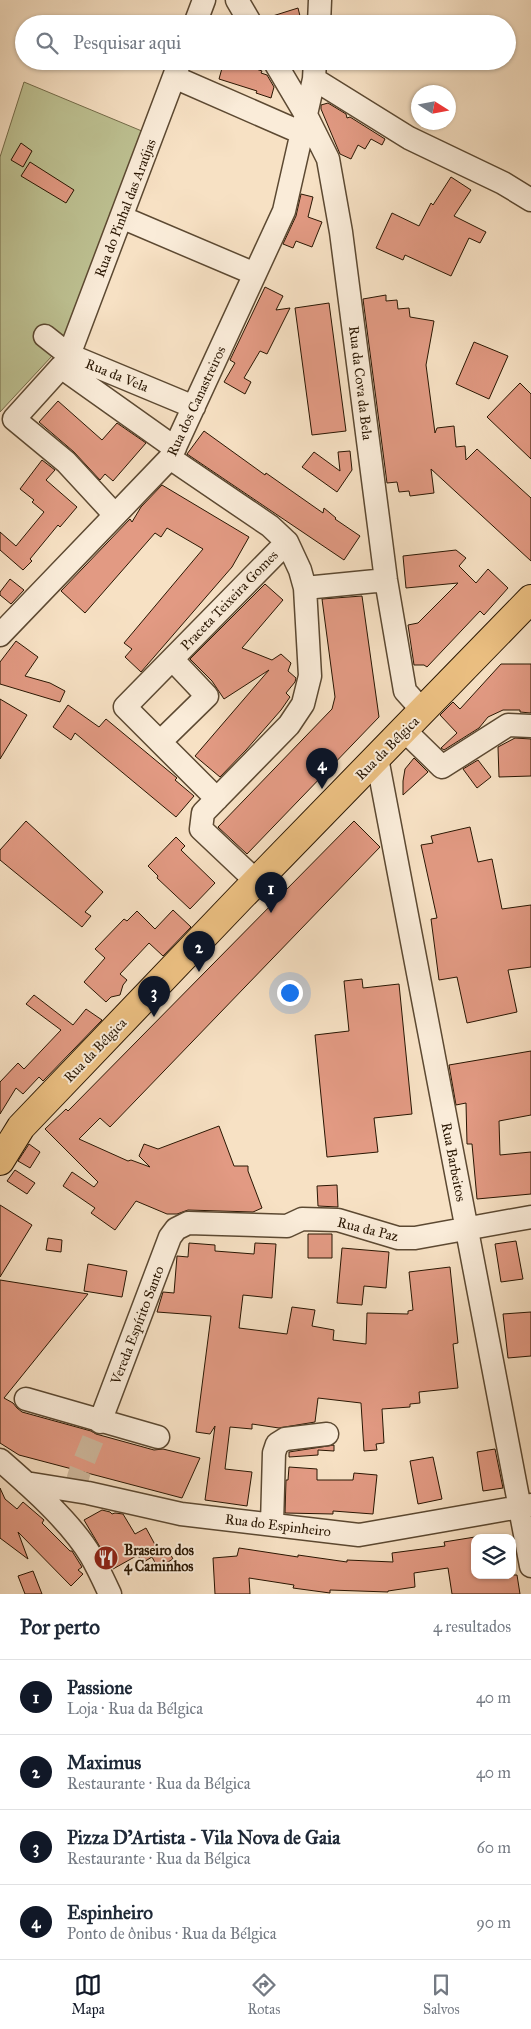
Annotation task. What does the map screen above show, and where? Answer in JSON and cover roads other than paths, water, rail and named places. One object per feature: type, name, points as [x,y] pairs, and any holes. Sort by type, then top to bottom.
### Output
[{"type":"main road","name":"Rua da Bélgica","points":[[0,1161],[21,1127],[256,882],[531,600]]},
{"type":"street","points":[[198,15],[204,0]]},
{"type":"street","points":[[237,0],[246,15]]},
{"type":"street","points":[[319,15],[320,0]]},
{"type":"street","name":"Rua do Pinhal das Araújas","points":[[69,355],[177,70]]},
{"type":"street","points":[[179,70],[304,124]]},
{"type":"street","name":"Rua da Cova da Bela","points":[[278,70],[304,124],[328,160],[341,232],[386,580],[405,691],[414,721]]},
{"type":"street","points":[[315,70],[409,138],[503,182],[531,200]]},
{"type":"street","name":"Rua dos Canastreiros","points":[[0,635],[115,516],[172,453],[284,211],[315,70]]},
{"type":"street","points":[[121,217],[255,274]]},
{"type":"street","name":"Rua da Vela","points":[[45,336],[69,355],[194,407]]},
{"type":"street","points":[[115,516],[66,462],[14,418],[61,367],[270,526],[287,542],[300,570],[305,588],[310,676],[303,704],[289,725],[203,813],[201,830],[256,882]]},
{"type":"street","name":"Praceta Teixeira Gomes","points":[[217,799],[125,707],[287,542]]},
{"type":"street","points":[[305,588],[386,580]]},
{"type":"street","name":"Praceta Teixeira Gomes","points":[[160,742],[207,696],[172,659]]},
{"type":"street","points":[[414,721],[442,767],[508,725],[531,726]]},
{"type":"street","name":"Rua Barbeitos","points":[[377,758],[467,1229],[525,1506],[531,1566]]},
{"type":"street","name":"Rua da Paz","points":[[176,1229],[188,1224],[287,1226],[302,1219],[338,1220],[398,1238],[415,1238],[531,1217]]},
{"type":"street","name":"Vereda Espírito Santo","points":[[100,1422],[170,1237],[176,1229]]},
{"type":"street","points":[[26,1399],[158,1438]]},
{"type":"street","points":[[272,1524],[274,1453],[277,1444],[285,1439],[327,1434]]},
{"type":"street","points":[[0,1460],[26,1482],[71,1530],[90,1555],[110,1594]]},
{"type":"street","name":"Rua do Espinheiro","points":[[26,1482],[88,1493],[181,1514],[359,1535],[525,1506]]},
{"type":"tunnel","points":[[74,1491],[100,1422]]},
{"type":"place","name":"Espinheiro","points":[[322,789]]},
{"type":"place","name":"Passione","points":[[271,913]]},
{"type":"place","name":"Maximus","points":[[199,972]]},
{"type":"place","name":"Pizza D'Artista - Vila Nova de Gaia","points":[[154,1017]]},
{"type":"place","name":"Braseiro dos 4 Caminhos","points":[[106,1558]]}]
